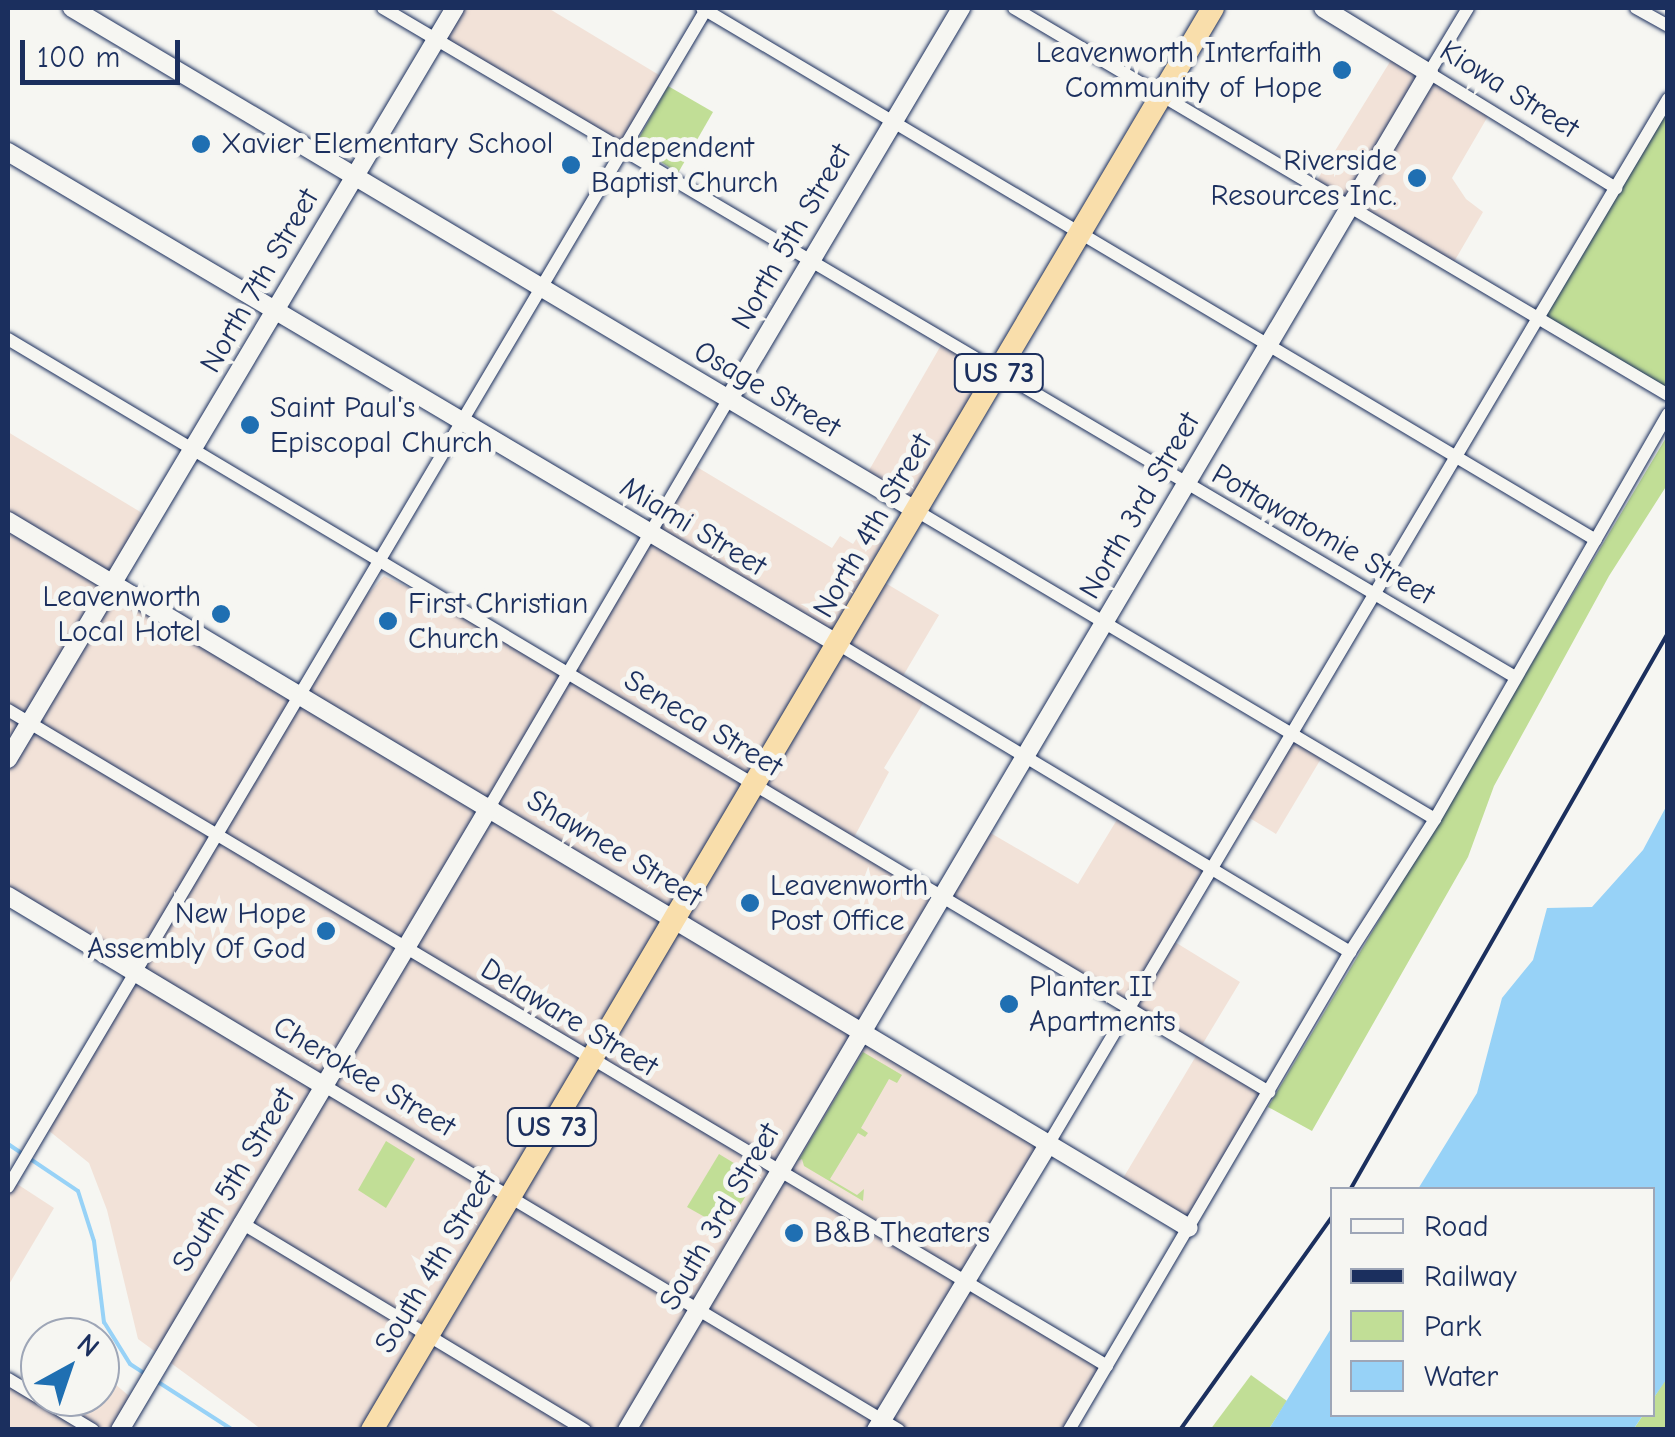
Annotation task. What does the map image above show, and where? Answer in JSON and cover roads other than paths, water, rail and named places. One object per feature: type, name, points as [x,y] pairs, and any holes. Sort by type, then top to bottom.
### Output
[{"type":"highway","name":"North 4th Street","points":[[675,918],[1213,8]]},
{"type":"highway","name":"South 4th Street","points":[[372,1430],[675,918]]},
{"type":"street","name":"Osage Street","points":[[72,8],[1435,819]]},
{"type":"street","name":"Pottawatomie Street","points":[[383,8],[1515,677]]},
{"type":"street","name":"North 7th Street","points":[[8,759],[455,8]]},
{"type":"street","points":[[9,1184],[705,8],[1596,540]]},
{"type":"street","name":"North 5th Street","points":[[490,806],[962,8]]},
{"type":"street","points":[[1014,8],[1668,395]]},
{"type":"street","name":"Kiowa Street","points":[[1323,8],[1616,188]]},
{"type":"street","name":"North 3rd Street","points":[[860,1032],[1468,8]]},
{"type":"street","points":[[1636,8],[1668,26]]},
{"type":"street","points":[[879,1424],[1668,99]]},
{"type":"street","name":"Miami Street","points":[[8,152],[1350,952]]},
{"type":"street","name":"Seneca Street","points":[[8,340],[1269,1092]]},
{"type":"street","points":[[1068,1430],[1350,952],[1435,819],[1668,414]]},
{"type":"street","name":"Shawnee Street","points":[[8,521],[490,806],[1189,1228]]},
{"type":"street","name":"Delaware Street","points":[[8,710],[1106,1366]]},
{"type":"street","name":"South 5th Street","points":[[120,1430],[490,806]]},
{"type":"street","name":"Cherokee Street","points":[[8,896],[510,1196],[879,1424],[899,1430]]},
{"type":"street","name":"South 3rd Street","points":[[627,1430],[860,1032]]},
{"type":"street","points":[[240,1222],[586,1430]]},
{"type":"street","points":[[8,1379],[93,1430]]},
{"type":"water","points":[[1667,805],[1668,1377],[1655,1396],[1655,1187],[1419,1187],[1477,1093],[1502,998],[1533,960],[1547,908],[1592,907],[1643,850]]},
{"type":"water","points":[[1330,1330],[1330,1417],[1642,1417],[1633,1430],[1269,1429]]},
{"type":"waterway","points":[[8,1144],[78,1191],[94,1241],[104,1322],[130,1364],[147,1375]]},
{"type":"waterway","points":[[155,1380],[233,1430]]},
{"type":"railway","points":[[1352,1187],[1668,633]]},
{"type":"railway","points":[[1180,1430],[1330,1220]]},
{"type":"place","name":"Leavenworth Interfaith Community of Hope","points":[[1342,70]]},
{"type":"place","name":"Xavier Elementary School","points":[[201,144]]},
{"type":"place","name":"Independent Baptist Church","points":[[571,165]]},
{"type":"place","name":"Riverside Resources Inc.","points":[[1417,178]]},
{"type":"place","name":"Saint Paul's Episcopal Church","points":[[250,425]]},
{"type":"place","name":"Leavenworth Local Hotel","points":[[221,614]]},
{"type":"place","name":"First Christian Church","points":[[388,621]]},
{"type":"place","name":"Leavenworth Post Office","points":[[750,903]]},
{"type":"place","name":"New Hope Assembly Of God","points":[[326,931]]},
{"type":"place","name":"Planter II Apartments","points":[[1009,1004]]},
{"type":"place","name":"B&B Theaters","points":[[794,1233]]}]
